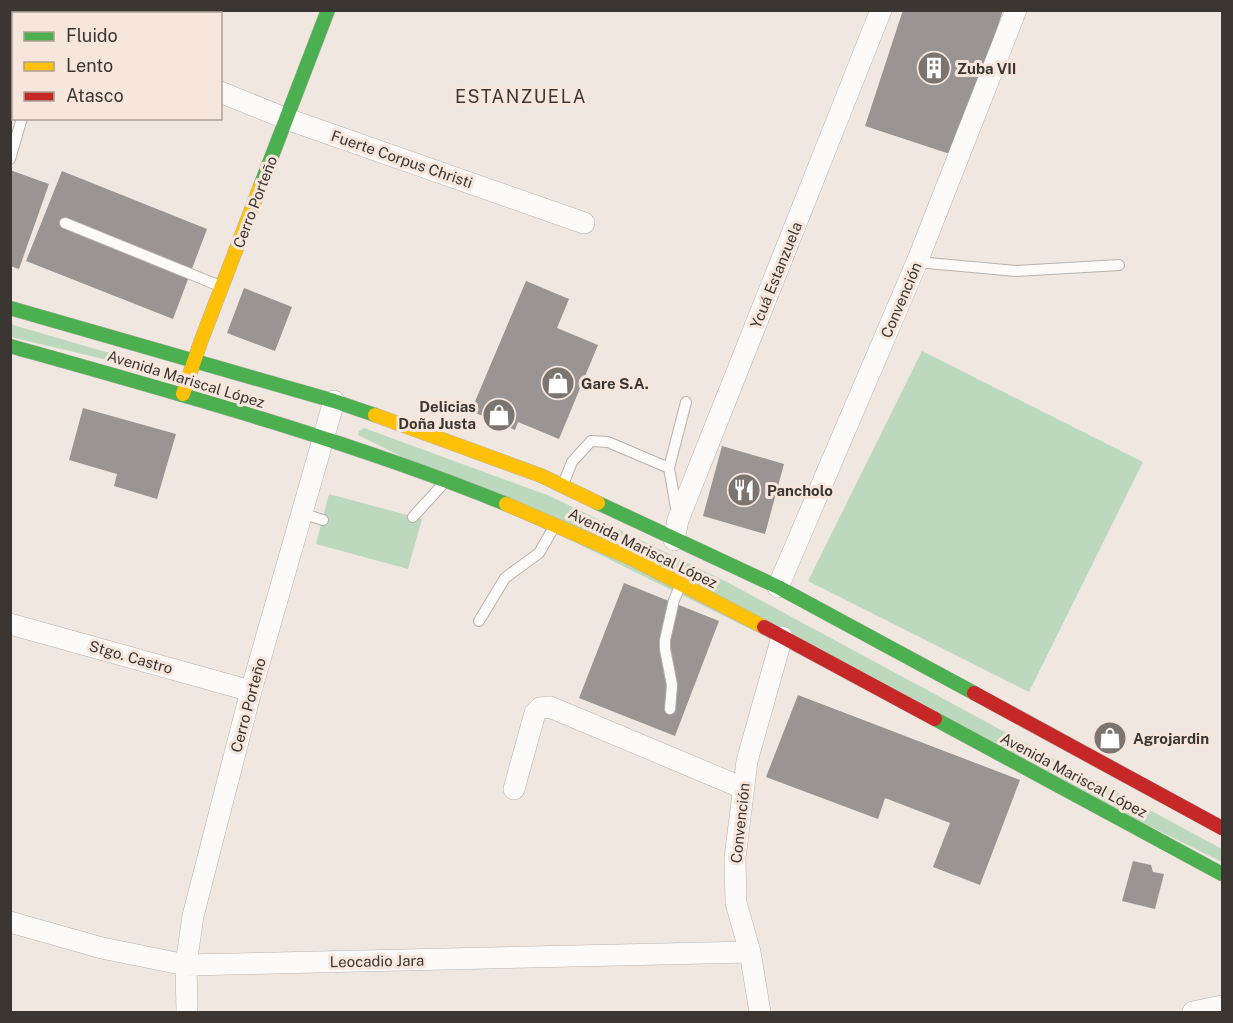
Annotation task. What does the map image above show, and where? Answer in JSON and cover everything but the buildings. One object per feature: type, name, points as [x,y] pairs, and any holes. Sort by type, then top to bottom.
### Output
[{"type":"main road","name":"Cerro Porteño","points":[[183,394],[328,10]]},
{"type":"main road","name":"Avenida Mariscal López","points":[[10,308],[334,401],[444,439],[676,530],[1222,828]]},
{"type":"main road","name":"Avenida Mariscal López","points":[[10,346],[183,394],[322,438],[445,482],[555,525],[681,583],[1222,874]]},
{"type":"street","name":"Ycuá Estanzuela","points":[[676,530],[881,10]]},
{"type":"street","name":"Convención","points":[[778,587],[917,262],[1016,10]]},
{"type":"street","name":"Fuerte Corpus Christi","points":[[222,93],[287,119],[584,223]]},
{"type":"street","name":"Cerro Porteño","points":[[187,1012],[186,965],[193,916],[251,691],[334,401]]},
{"type":"street","name":"Stgo. Castro","points":[[10,624],[251,691]]},
{"type":"street","name":"Convención","points":[[760,1012],[750,952],[736,903],[735,858],[747,761],[782,637]]},
{"type":"street","points":[[514,789],[535,712],[540,708],[550,707],[743,788]]},
{"type":"street","name":"Leocadio Jara","points":[[10,922],[102,948],[186,965],[750,952]]},
{"type":"street","points":[[1193,1012],[1222,1006]]},
{"type":"lane","points":[[10,159],[21,120]]},
{"type":"lane","points":[[64,223],[222,286]]},
{"type":"lane","points":[[917,262],[1016,271],[1119,265]]},
{"type":"lane","points":[[676,530],[669,468],[686,402]]},
{"type":"lane","points":[[563,485],[572,462],[591,441],[608,442],[669,468]]},
{"type":"lane","points":[[413,517],[445,482]]},
{"type":"lane","points":[[301,513],[322,520]]},
{"type":"lane","points":[[479,621],[505,578],[539,553],[555,525]]},
{"type":"lane","points":[[670,709],[672,685],[664,649],[674,600],[681,583]]},
{"type":"green space","points":[[10,324],[171,371],[175,376],[11,337]]},
{"type":"green space","points":[[922,351],[1143,462],[1029,692],[808,581]]},
{"type":"green space","points":[[364,428],[550,496],[727,582],[1222,849],[1222,862],[358,435],[359,431]]},
{"type":"green space","points":[[329,494],[422,519],[408,569],[316,544]]},
{"type":"traffic: fast","points":[[260,187],[328,10]]},
{"type":"traffic: fast","points":[[10,308],[334,401],[375,415]]},
{"type":"traffic: fast","points":[[10,346],[322,438],[384,458],[506,504]]},
{"type":"traffic: fast","points":[[598,503],[778,587],[974,693]]},
{"type":"traffic: fast","points":[[935,719],[1222,874]]},
{"type":"traffic: slow","points":[[183,394],[260,187]]},
{"type":"traffic: slow","points":[[375,415],[542,476],[598,503]]},
{"type":"traffic: slow","points":[[506,504],[633,559],[764,627]]},
{"type":"traffic: jam","points":[[764,627],[935,719]]},
{"type":"traffic: jam","points":[[974,693],[1222,828]]},
{"type":"place","name":"Zuba VII","points":[[934,68]]},
{"type":"place","name":"Gare S.A.","points":[[558,383]]},
{"type":"place","name":"Delicias Doña Justa","points":[[499,415]]},
{"type":"place","name":"Pancholo","points":[[744,490]]},
{"type":"place","name":"Agrojardin","points":[[1110,738]]},
{"type":"district","name":"ESTANZUELA","points":[[521,96]]}]
